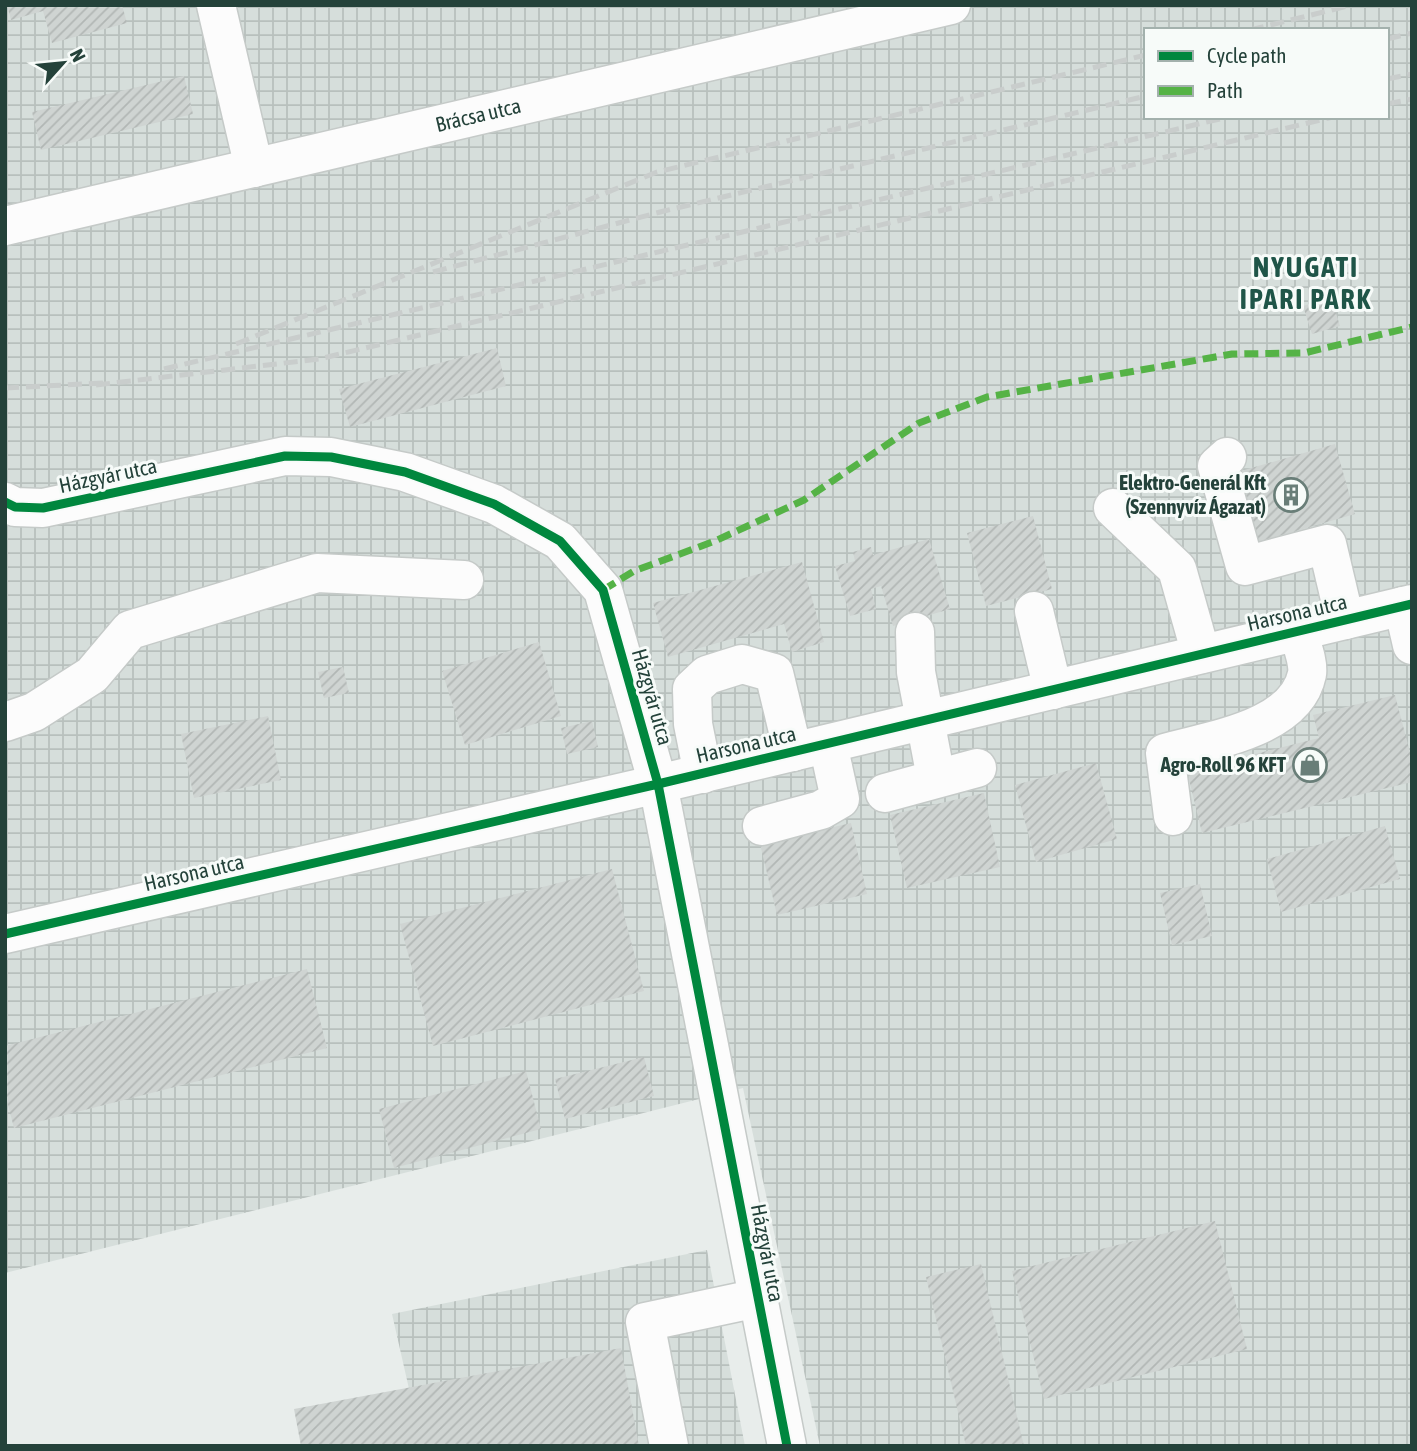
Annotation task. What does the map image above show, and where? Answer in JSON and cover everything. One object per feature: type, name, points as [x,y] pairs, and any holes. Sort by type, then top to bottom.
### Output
[{"type":"street","points":[[216,5],[254,168]]},
{"type":"street","name":"Brácsa utca","points":[[5,226],[951,5]]},
{"type":"street","name":"Házgyár utca","points":[[5,502],[15,507],[43,508],[285,456],[331,457],[405,472],[494,504],[560,541],[603,590],[658,784],[787,1446]]},
{"type":"street","points":[[1227,457],[1217,466],[1245,566],[1327,544],[1345,620]]},
{"type":"street","points":[[1113,508],[1177,569],[1201,654]]},
{"type":"street","points":[[5,722],[34,712],[92,675],[130,630],[317,573],[464,580]]},
{"type":"street","points":[[1408,605],[1412,645]]},
{"type":"street","name":"Harsona utca","points":[[5,934],[703,774],[1408,605]]},
{"type":"street","points":[[1034,611],[1053,690]]},
{"type":"street","points":[[1173,816],[1165,753],[1248,730],[1283,709],[1299,694],[1308,671],[1298,631]]},
{"type":"street","points":[[915,632],[916,673],[936,778]]},
{"type":"street","points":[[703,774],[693,724],[692,689],[707,675],[742,663],[774,673],[840,800],[821,810],[762,826]]},
{"type":"street","points":[[885,793],[977,768]]},
{"type":"street","points":[[669,1446],[645,1322],[758,1298]]},
{"type":"shaded area","points":[[5,5],[1412,5],[1412,1446],[820,1446],[743,1088],[5,1273]]},
{"type":"shaded area","points":[[707,1250],[745,1446],[422,1446],[392,1314]]},
{"type":"building","points":[[7,5],[122,5],[127,23],[52,43],[43,11],[11,20]]},
{"type":"building","points":[[184,76],[193,114],[41,150],[32,112]]},
{"type":"building","points":[[1331,297],[1340,326],[1312,334],[1303,306]]},
{"type":"building","points":[[497,348],[506,386],[350,427],[339,389]]},
{"type":"building","name":"Elektro-Generál Kft (Szennyvíz Ágazat)","points":[[1335,444],[1355,514],[1247,545],[1227,475]]},
{"type":"building","points":[[1033,516],[1052,589],[986,606],[967,533]]},
{"type":"building","points":[[929,539],[950,609],[893,626],[881,586],[871,589],[876,609],[850,616],[835,566],[855,561],[853,552],[871,547],[873,555]]},
{"type":"building","points":[[802,562],[824,642],[792,652],[784,624],[668,657],[653,603]]},
{"type":"building","points":[[539,642],[561,716],[465,745],[442,671]]},
{"type":"building","points":[[343,667],[349,693],[324,698],[318,672]]},
{"type":"building","name":"Agro-Roll 96 KFT","points":[[1395,695],[1412,760],[1412,782],[1202,833],[1187,771],[1319,738],[1313,715]]},
{"type":"building","points":[[268,716],[281,780],[194,798],[181,734]]},
{"type":"building","points":[[592,721],[598,747],[567,754],[561,728]]},
{"type":"building","points":[[1096,763],[1117,839],[1036,862],[1015,785]]},
{"type":"building","points":[[984,793],[1000,867],[907,888],[890,815]]},
{"type":"building","points":[[851,823],[867,894],[777,915],[760,844]]},
{"type":"building","points":[[1385,826],[1400,879],[1281,912],[1267,859]]},
{"type":"building","points":[[612,869],[644,991],[433,1046],[400,924]]},
{"type":"building","points":[[1200,884],[1212,936],[1172,945],[1160,893]]},
{"type":"building","points":[[307,969],[327,1048],[14,1128],[5,1093],[5,1046]]},
{"type":"building","points":[[644,1057],[654,1096],[565,1119],[555,1079]]},
{"type":"building","points":[[526,1071],[541,1129],[394,1168],[379,1109]]},
{"type":"building","points":[[1215,1221],[1247,1349],[1044,1399],[1012,1271]]},
{"type":"building","points":[[981,1264],[1024,1446],[966,1446],[926,1277]]},
{"type":"building","points":[[621,1348],[639,1446],[301,1446],[294,1409]]},
{"type":"railway","points":[[1258,28],[1352,5]]},
{"type":"railway","points":[[1389,39],[1412,33]]},
{"type":"railway","points":[[236,344],[657,172],[1144,55]]},
{"type":"railway","points":[[1389,79],[1412,74]]},
{"type":"railway","points":[[433,272],[664,211],[1144,96]]},
{"type":"railway","points":[[1389,104],[1412,99]]},
{"type":"railway","points":[[164,369],[1220,119]]},
{"type":"railway","points":[[96,385],[319,359],[1325,119]]},
{"type":"railway","points":[[5,388],[103,383]]},
{"type":"marked path","points":[[603,590],[634,571],[715,541],[804,500],[919,423],[987,397],[1232,354],[1304,353],[1412,327]]},
{"type":"cycle path","points":[[5,502],[15,507],[43,508],[285,456],[331,457],[405,472],[494,504],[560,541],[603,590],[658,784],[787,1446]]},
{"type":"cycle path","points":[[5,934],[658,784],[1412,604]]},
{"type":"place","name":"Elektro-Generál Kft (Szennyvíz Ágazat)","points":[[1291,495]]},
{"type":"place","name":"Agro-Roll 96 KFT","points":[[1310,765]]},
{"type":"district","name":"NYUGATI IPARI PARK","points":[[1306,283]]}]
